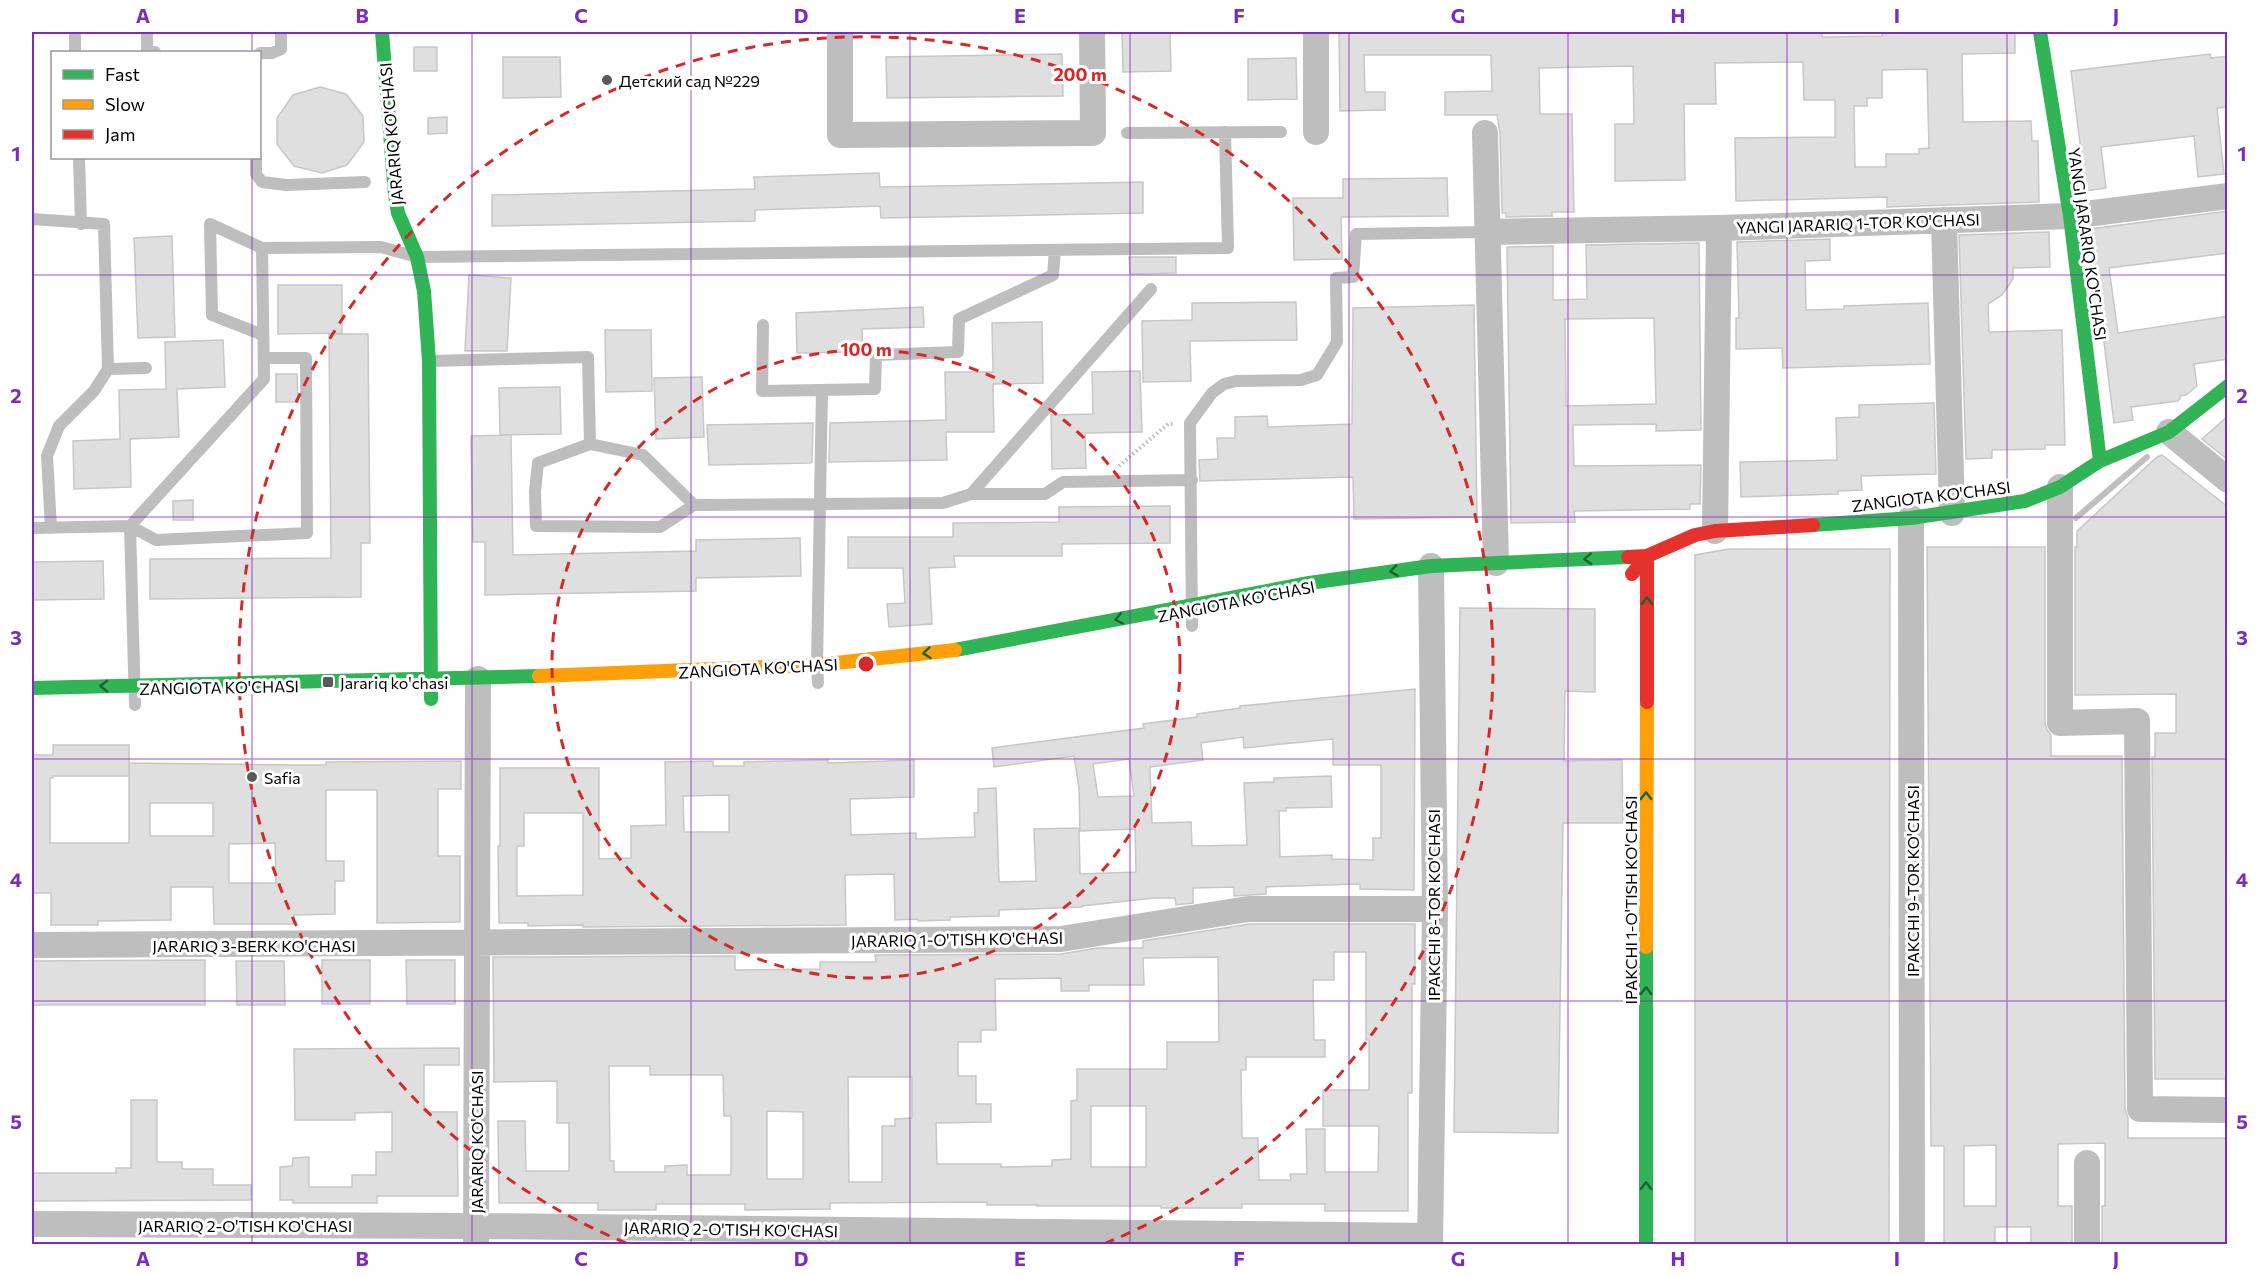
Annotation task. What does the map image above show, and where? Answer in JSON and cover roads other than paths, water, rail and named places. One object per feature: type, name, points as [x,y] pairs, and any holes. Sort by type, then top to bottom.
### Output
[{"type":"main road","name":"JARARIQ KO'CHASI","points":[[382,32],[398,213],[417,257],[424,291],[429,361],[430,699]]},
{"type":"main road","name":"YANGI JARARIQ KO'CHASI","points":[[2040,32],[2070,216],[2100,461]]},
{"type":"main road","name":"ZANGIOTA KO'CHASI","points":[[32,688],[430,680],[478,693],[817,665],[975,648],[1309,583],[1431,580],[1496,563],[1647,556],[1695,535],[1715,531],[1911,518],[2025,501],[2060,487],[2100,461],[2169,432],[2228,386]]},
{"type":"main road","name":"ZANGIOTA KO'CHASI","points":[[1624,584],[1647,556]]},
{"type":"main road","name":"IPAKCHI 1-O'TISH KO'CHASI","points":[[1646,1245],[1647,556]]},
{"type":"street","points":[[840,32],[840,135],[1093,133],[1092,32]]},
{"type":"street","points":[[1316,32],[1316,132]]},
{"type":"street","points":[[1485,133],[1496,563]]},
{"type":"street","name":"YANGI JARARIQ 1-TOR KO'CHASI","points":[[1487,232],[1719,228],[2070,216],[2228,196]]},
{"type":"street","points":[[1944,220],[1952,513]]},
{"type":"street","points":[[1715,531],[1719,228]]},
{"type":"street","points":[[2169,432],[2228,480]]},
{"type":"street","points":[[2060,487],[2060,723],[2137,721],[2140,1109],[2228,1110]]},
{"type":"street","name":"IPAKCHI 9-TOR KO'CHASI","points":[[1911,518],[1912,1245]]},
{"type":"street","name":"IPAKCHI 8-TOR KO'CHASI","points":[[1430,1240],[1435,909],[1431,580]]},
{"type":"street","name":"JARARIQ KO'CHASI","points":[[476,1235],[478,693]]},
{"type":"street","name":"JARARIQ 1-O'TISH KO'CHASI","points":[[476,944],[1061,939],[1100,935],[1248,909],[1435,909]]},
{"type":"street","name":"JARARIQ 3-BERK KO'CHASI","points":[[32,945],[476,944]]},
{"type":"street","points":[[2087,1163],[2087,1245]]},
{"type":"street","name":"JARARIQ 2-O'TISH KO'CHASI","points":[[32,1224],[476,1235],[1430,1240]]},
{"type":"lane","points":[[147,32],[147,50],[151,51]]},
{"type":"lane","points":[[261,53],[272,53],[281,49],[281,32]]},
{"type":"lane","points":[[75,36],[75,51]]},
{"type":"lane","points":[[263,334],[212,315],[210,224],[262,248],[381,248],[417,257],[1228,248],[1225,132]]},
{"type":"lane","points":[[1127,133],[1281,132]]},
{"type":"lane","points":[[79,159],[81,224]]},
{"type":"lane","points":[[256,159],[256,174],[262,182],[285,185],[364,182]]},
{"type":"lane","points":[[32,219],[105,224],[108,369],[94,391],[59,426],[47,456],[51,528]]},
{"type":"lane","points":[[1192,626],[1190,423],[1212,393],[1224,384],[1236,381],[1301,380],[1317,375],[1337,342],[1335,278],[1353,277],[1356,234],[1487,232]]},
{"type":"lane","points":[[135,705],[130,526],[264,380],[262,248]]},
{"type":"lane","points":[[763,325],[762,391],[875,389],[876,355],[958,352],[959,319],[1053,275],[1055,250]]},
{"type":"lane","points":[[971,494],[1150,289]]},
{"type":"lane","points":[[429,361],[588,357],[590,444]]},
{"type":"lane","points":[[32,528],[130,526],[156,540],[307,533],[306,358],[264,358]]},
{"type":"lane","points":[[108,369],[146,368]]},
{"type":"lane","points":[[818,683],[822,390]]},
{"type":"lane","points":[[694,505],[643,455],[590,444],[538,462],[535,491],[536,526],[660,527],[694,505],[943,503],[971,494],[1045,494],[1063,482],[1192,480]]},
{"type":"waterway","points":[[2076,518],[2147,457]]},
{"type":"place","name":"Детский сад №229","points":[[607,80]]},
{"type":"place","name":"Jarariq ko'chasi","points":[[328,682]]},
{"type":"place","name":"Safia","points":[[252,777]]}]
